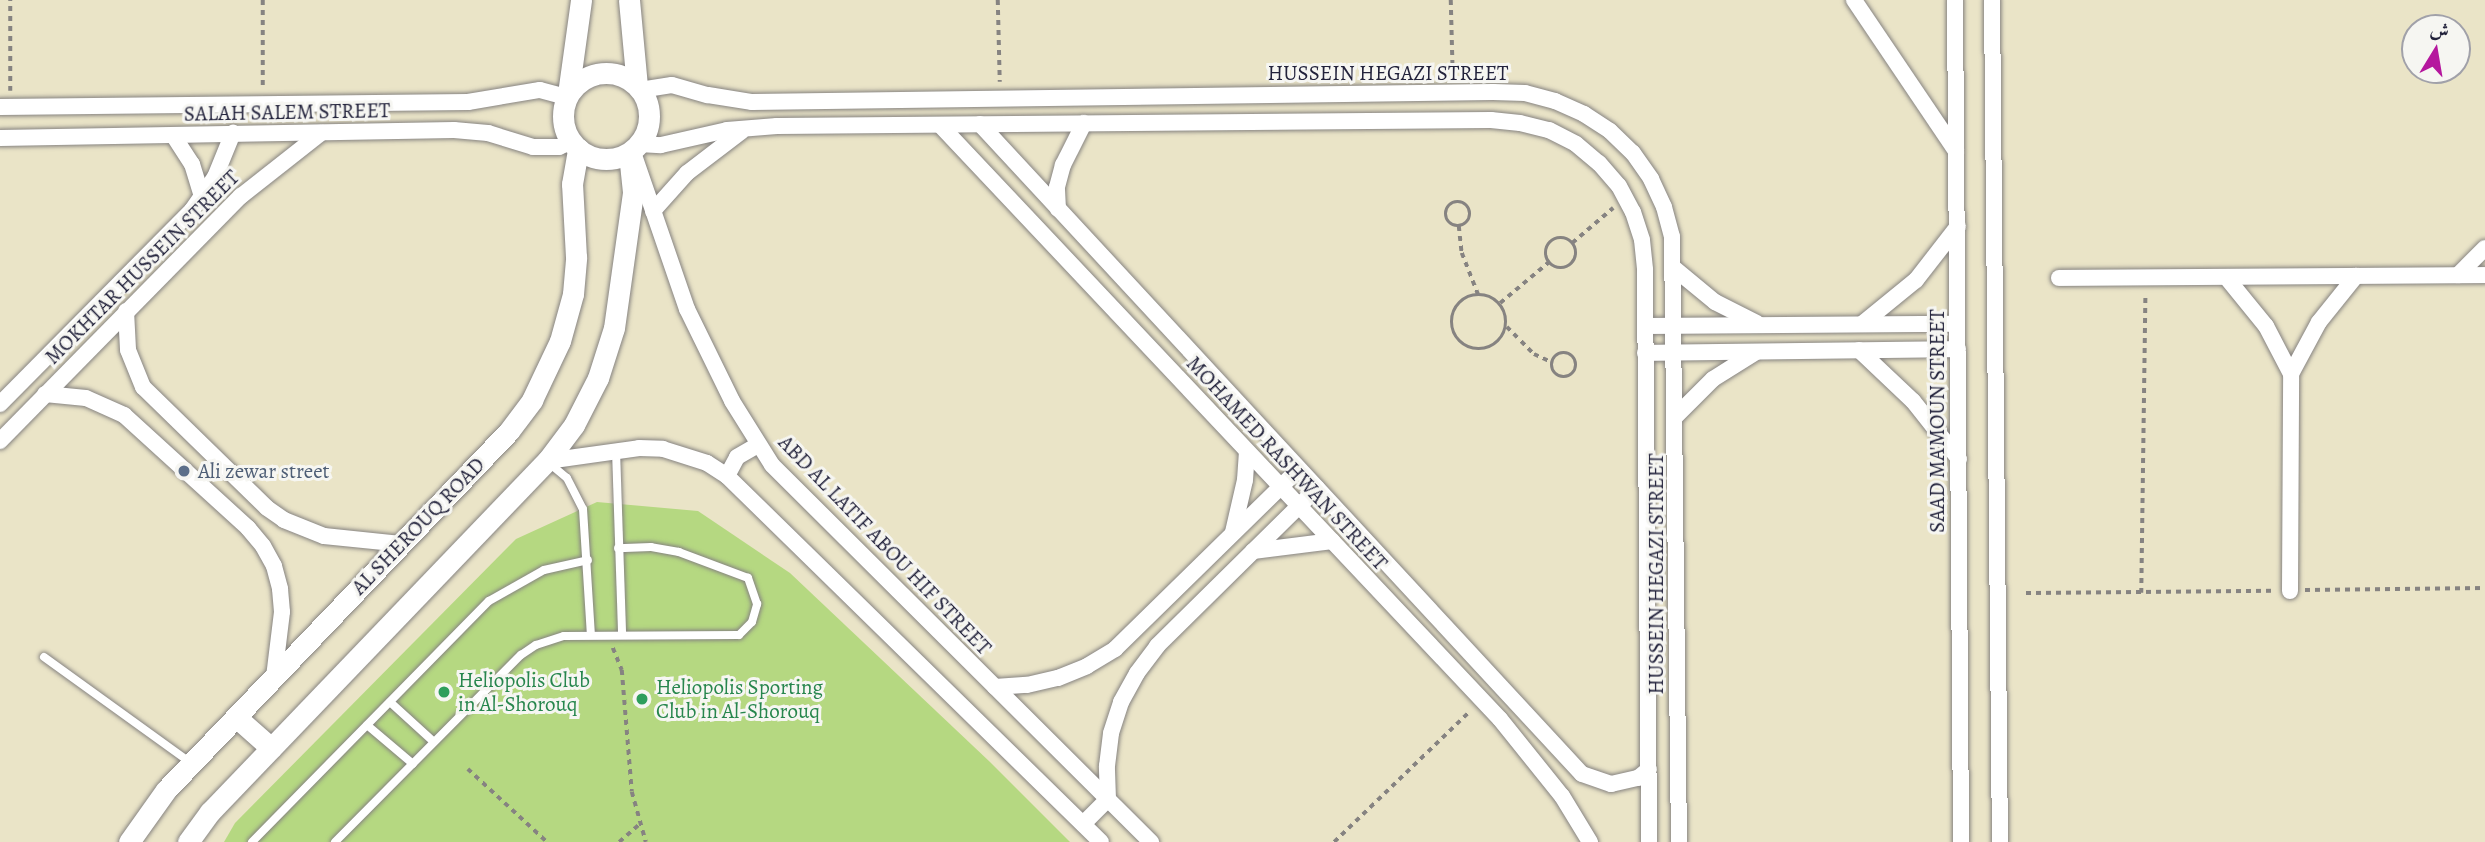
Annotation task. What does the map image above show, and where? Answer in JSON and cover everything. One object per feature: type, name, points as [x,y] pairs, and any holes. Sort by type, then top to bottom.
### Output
[{"type":"street","points":[[581,0],[562,120],[574,146],[603,159],[633,149]]},
{"type":"street","points":[[188,842],[209,812],[547,461],[587,402],[612,337],[633,192],[633,149],[649,117],[639,88],[629,0]]},
{"type":"street","points":[[1854,0],[1956,151]]},
{"type":"street","name":"SAAD MA'MOUN STREET","points":[[1955,0],[1961,842]]},
{"type":"street","points":[[1992,0],[2000,842]]},
{"type":"street","points":[[567,95],[576,83],[600,73],[614,73],[639,88]]},
{"type":"street","name":"HUSSEIN HEGAZI STREET","points":[[639,88],[672,85],[708,95],[752,102],[1525,93],[1584,114],[1610,131],[1633,153],[1655,188],[1672,237],[1675,269],[1679,842]]},
{"type":"street","name":"SALAH SALEM STREET","points":[[5,107],[483,101],[540,90],[567,95]]},
{"type":"street","points":[[966,99],[973,125]]},
{"type":"street","name":"HUSSEIN HEGAZI STREET","points":[[633,149],[673,144],[706,134],[748,127],[1084,123],[1520,122],[1549,131],[1576,144],[1599,163],[1625,198],[1642,240],[1646,353],[1649,842]]},
{"type":"street","points":[[1058,209],[1058,187],[1063,164],[1084,123]]},
{"type":"street","name":"MOHAMED RASHWAN STREET","points":[[940,125],[1533,756],[1590,842]]},
{"type":"street","name":"MOHAMED RASHWAN STREET","points":[[973,125],[1058,209],[1582,774],[1611,784],[1638,778],[1649,769]]},
{"type":"street","points":[[653,211],[706,156],[748,127]]},
{"type":"street","name":"SALAH SALEM STREET","points":[[0,138],[454,130],[488,133],[533,147],[574,146]]},
{"type":"street","name":"MOKHTAR HUSSEIN STREET","points":[[0,441],[250,188],[321,132]]},
{"type":"street","name":"MOKHTAR HUSSEIN STREET","points":[[0,404],[202,196],[220,166],[233,134]]},
{"type":"street","points":[[173,135],[192,164],[202,196]]},
{"type":"street","name":"AL SHEROUQ ROAD","points":[[129,842],[166,790],[509,431],[532,400],[550,367],[573,294],[576,257],[572,184],[574,146]]},
{"type":"street","name":"ABD AL LATIF ABOU HIF STREET","points":[[633,149],[687,309],[714,367],[772,465],[1151,842]]},
{"type":"street","points":[[1862,324],[1916,280],[1958,226]]},
{"type":"street","points":[[2458,275],[2485,248]]},
{"type":"street","points":[[1675,269],[1716,302],[1763,325]]},
{"type":"street","points":[[2059,278],[2485,275]]},
{"type":"street","points":[[2291,374],[2319,322],[2356,276]]},
{"type":"street","points":[[2226,277],[2266,326],[2291,374],[2290,591]]},
{"type":"street","points":[[126,311],[128,350],[143,387],[267,508],[284,520],[324,536],[401,544]]},
{"type":"street","points":[[1645,326],[1957,324]]},
{"type":"street","points":[[1646,353],[1958,349]]},
{"type":"street","points":[[1859,350],[1913,401],[1959,460]]},
{"type":"street","points":[[1676,416],[1713,379],[1757,351]]},
{"type":"street","points":[[44,394],[86,398],[124,415],[248,528],[263,546],[280,589],[282,612],[274,677]]},
{"type":"street","points":[[727,476],[737,457],[758,444]]},
{"type":"street","points":[[547,461],[616,450],[663,449],[707,463],[727,476],[1101,842]]},
{"type":"street","points":[[1233,535],[1240,508],[1247,452]]},
{"type":"street","points":[[995,687],[1027,685],[1058,678],[1087,666],[1115,649],[1299,468]]},
{"type":"street","points":[[1083,824],[1108,799],[1107,766],[1111,733],[1122,702],[1137,673],[1157,646],[1317,488]]},
{"type":"street","points":[[1252,551],[1332,541]]},
{"type":"street","points":[[236,717],[271,748]]},
{"type":"lane","points":[[616,450],[622,635]]},
{"type":"lane","points":[[547,461],[567,478],[581,501],[588,559],[591,635]]},
{"type":"lane","points":[[335,842],[528,649],[549,639],[591,635],[738,635],[752,622],[757,604],[748,579],[679,552],[651,547],[618,548]]},
{"type":"lane","points":[[252,842],[489,601],[506,589],[544,570],[588,559]]},
{"type":"lane","points":[[44,657],[191,763]]},
{"type":"lane","points":[[390,702],[434,742]]},
{"type":"lane","points":[[368,725],[413,764]]},
{"type":"path","points":[[5,107],[10,0]]},
{"type":"path","points":[[263,0],[264,104]]},
{"type":"path","points":[[998,0],[1000,98]]},
{"type":"path","points":[[1451,0],[1454,92]]},
{"type":"path","points":[[1572,243],[1625,198]]},
{"type":"path","points":[[1454,203],[1465,205],[1470,214],[1468,220],[1459,226],[1449,222],[1446,216],[1449,206],[1454,203]]},
{"type":"path","points":[[1459,226],[1462,253],[1478,294]]},
{"type":"path","points":[[1560,238],[1572,243],[1575,256],[1567,266],[1554,266],[1549,262],[1546,250],[1549,243],[1560,238]]},
{"type":"path","points":[[1500,303],[1549,262]]},
{"type":"path","points":[[2141,593],[2146,278]]},
{"type":"path","points":[[1478,294],[1500,303],[1507,319],[1507,327],[1498,342],[1490,347],[1473,349],[1458,340],[1452,324],[1456,307],[1462,300],[1478,294]]},
{"type":"path","points":[[1507,327],[1534,354],[1552,362],[1559,376],[1569,376],[1576,368],[1576,362],[1569,354],[1558,354],[1552,362]]},
{"type":"path","points":[[2026,593],[2485,588]]},
{"type":"path","points":[[604,635],[622,670],[632,792],[646,842]]},
{"type":"path","points":[[1334,842],[1481,699]]},
{"type":"path","points":[[468,769],[547,842]]},
{"type":"path","points":[[619,842],[639,824]]},
{"type":"green space","name":"Heliopolis Sporting Club in Al-Shorouq","points":[[597,502],[698,511],[790,573],[990,762],[1070,842],[224,842],[235,823],[516,539]]},
{"type":"place","name":"Ali zewar street","points":[[184,471]]},
{"type":"place","name":"Heliopolis Club in Al-Shorouq","points":[[444,692]]},
{"type":"place","name":"Heliopolis Sporting Club in Al-Shorouq","points":[[642,699]]}]
